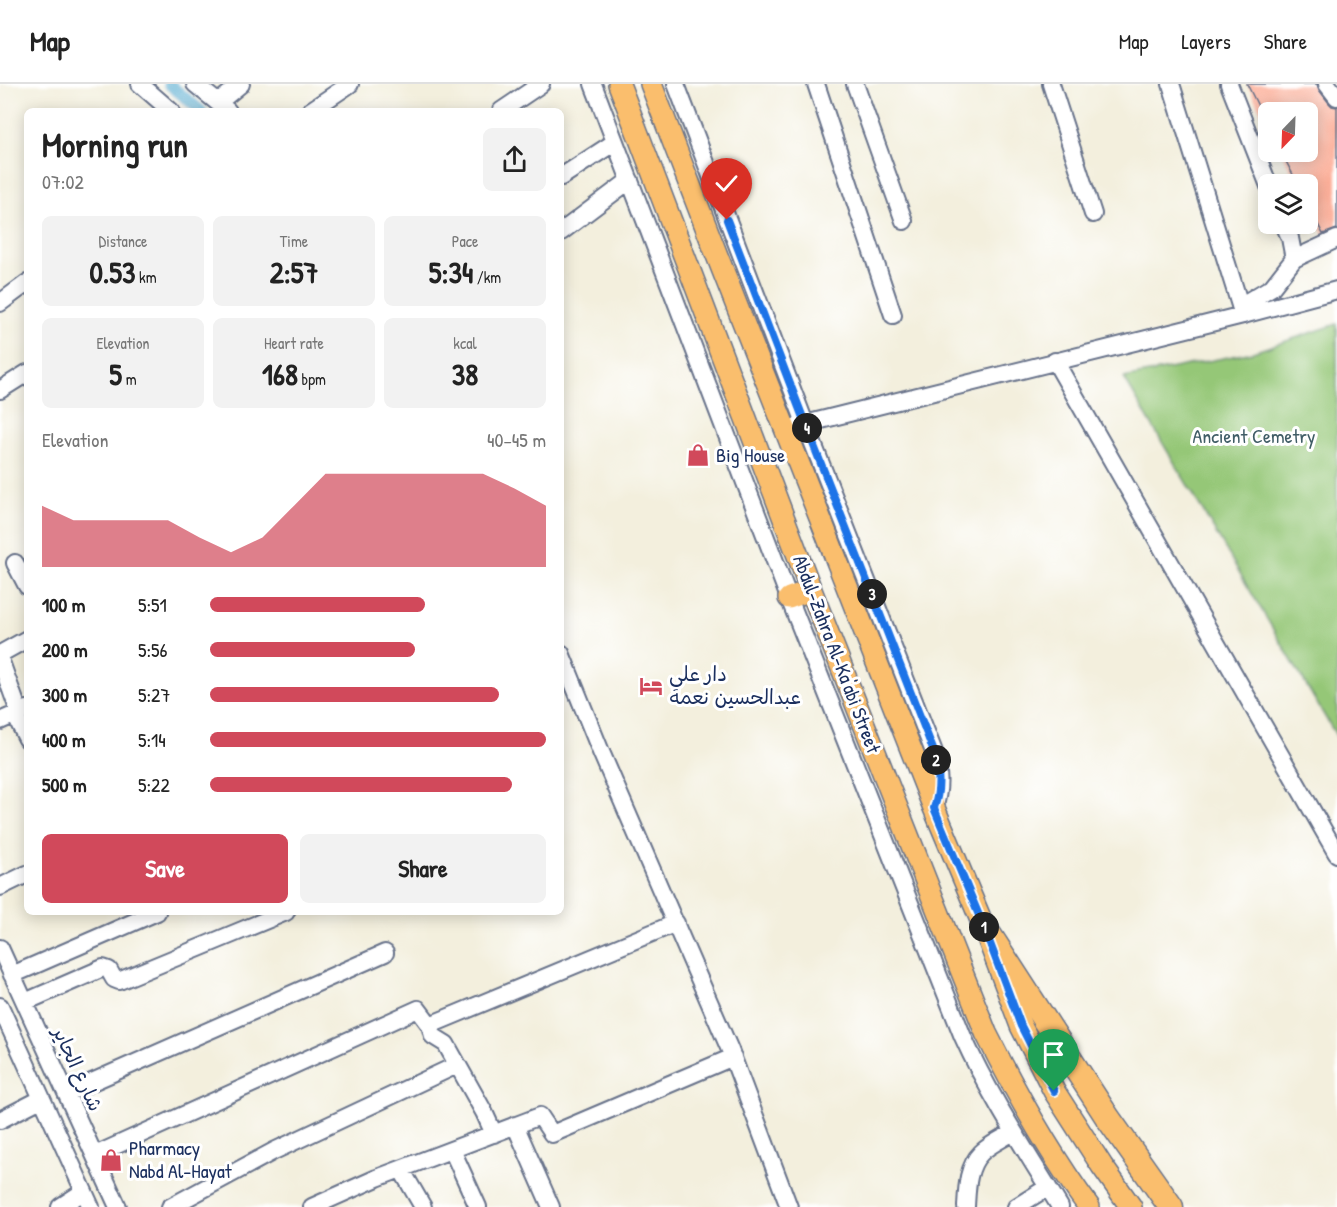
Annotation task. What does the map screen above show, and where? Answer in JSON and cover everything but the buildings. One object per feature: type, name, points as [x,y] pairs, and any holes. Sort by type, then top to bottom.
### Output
[{"type":"highway","points":[[983,925],[1115,1128],[1170,1207]]},
{"type":"main road","name":"Abdul-Zahra Al-Ka'abi Street","points":[[619,84],[811,590],[986,1033],[1035,1125],[1089,1207]]},
{"type":"main road","name":"Abdul-Zahra Al-Ka'abi Street","points":[[651,84],[726,279],[795,426],[934,808],[983,925],[1015,1011],[1054,1091],[1101,1166],[1131,1207]]},
{"type":"main road","points":[[678,239],[684,242],[695,242],[708,232]]},
{"type":"main road","points":[[695,284],[710,275],[726,279]]},
{"type":"main road","points":[[789,598],[811,590]]},
{"type":"street","points":[[140,84],[168,108]]},
{"type":"street","points":[[195,84],[223,107],[241,84]]},
{"type":"street","points":[[314,108],[350,84]]},
{"type":"street","points":[[505,108],[541,84]]},
{"type":"street","points":[[593,84],[789,598],[963,1037],[1013,1132],[1060,1207]]},
{"type":"street","points":[[676,84],[795,426],[1055,361],[1241,311],[1337,290]]},
{"type":"street","points":[[816,84],[892,315]]},
{"type":"street","points":[[855,84],[904,220]]},
{"type":"street","points":[[1051,84],[1093,214]]},
{"type":"street","points":[[1172,84],[1241,311]]},
{"type":"street","points":[[1229,84],[1264,174]]},
{"type":"street","points":[[1327,84],[1337,97]]},
{"type":"street","points":[[564,175],[615,142]]},
{"type":"street","points":[[564,230],[630,180]]},
{"type":"street","points":[[1288,234],[1294,260]]},
{"type":"street","points":[[1241,311],[1272,287],[1294,260],[1337,239]]},
{"type":"street","points":[[0,303],[24,285]]},
{"type":"street","points":[[1055,361],[1337,854]]},
{"type":"street","points":[[0,390],[24,375]]},
{"type":"street","points":[[15,563],[24,580]]},
{"type":"street","points":[[0,654],[24,641]]},
{"type":"street","points":[[0,659],[15,714],[24,733]]},
{"type":"street","points":[[564,660],[601,752],[733,1056],[789,1207]]},
{"type":"street","points":[[0,887],[24,875]]},
{"type":"street","points":[[12,975],[150,915]]},
{"type":"street","points":[[25,1002],[103,968],[109,970],[114,979],[119,981],[279,915]]},
{"type":"street","points":[[430,1025],[676,923]]},
{"type":"street","name":"شارع الجاير","points":[[0,948],[118,1207]]},
{"type":"street","points":[[66,1093],[385,953]]},
{"type":"street","points":[[0,1006],[6,1038],[41,1099],[87,1200],[60,1207]]},
{"type":"street","points":[[95,1155],[418,1009],[430,1025],[434,1036],[446,1044],[494,1134]]},
{"type":"street","points":[[312,1207],[401,1169],[540,1116],[552,1134],[733,1056]]},
{"type":"street","points":[[170,1207],[274,1151],[457,1065]]},
{"type":"street","points":[[0,1120],[41,1099]]},
{"type":"street","points":[[515,1125],[551,1207]]},
{"type":"street","points":[[966,1207],[970,1173],[974,1163],[980,1154],[1013,1132]]},
{"type":"street","points":[[452,1150],[478,1207]]},
{"type":"street","points":[[401,1169],[423,1207]]},
{"type":"street","points":[[1016,1207],[1048,1187]]},
{"type":"green space","name":"Ancient Cemetry","points":[[1337,324],[1337,737],[1124,378],[1253,352]]},
{"type":"waterway","points":[[169,84],[197,108]]},
{"type":"place","name":"Big House","points":[[698,455]]},
{"type":"place","name":"دار علي عبدالحسين نعمه","points":[[651,686]]},
{"type":"place","name":"Pharmacy Nabd Al-Hayat","points":[[111,1160]]},
{"type":"route","points":[[727,220],[934,752],[939,773],[939,792],[934,808],[983,925],[1021,1026],[1054,1091]]}]
